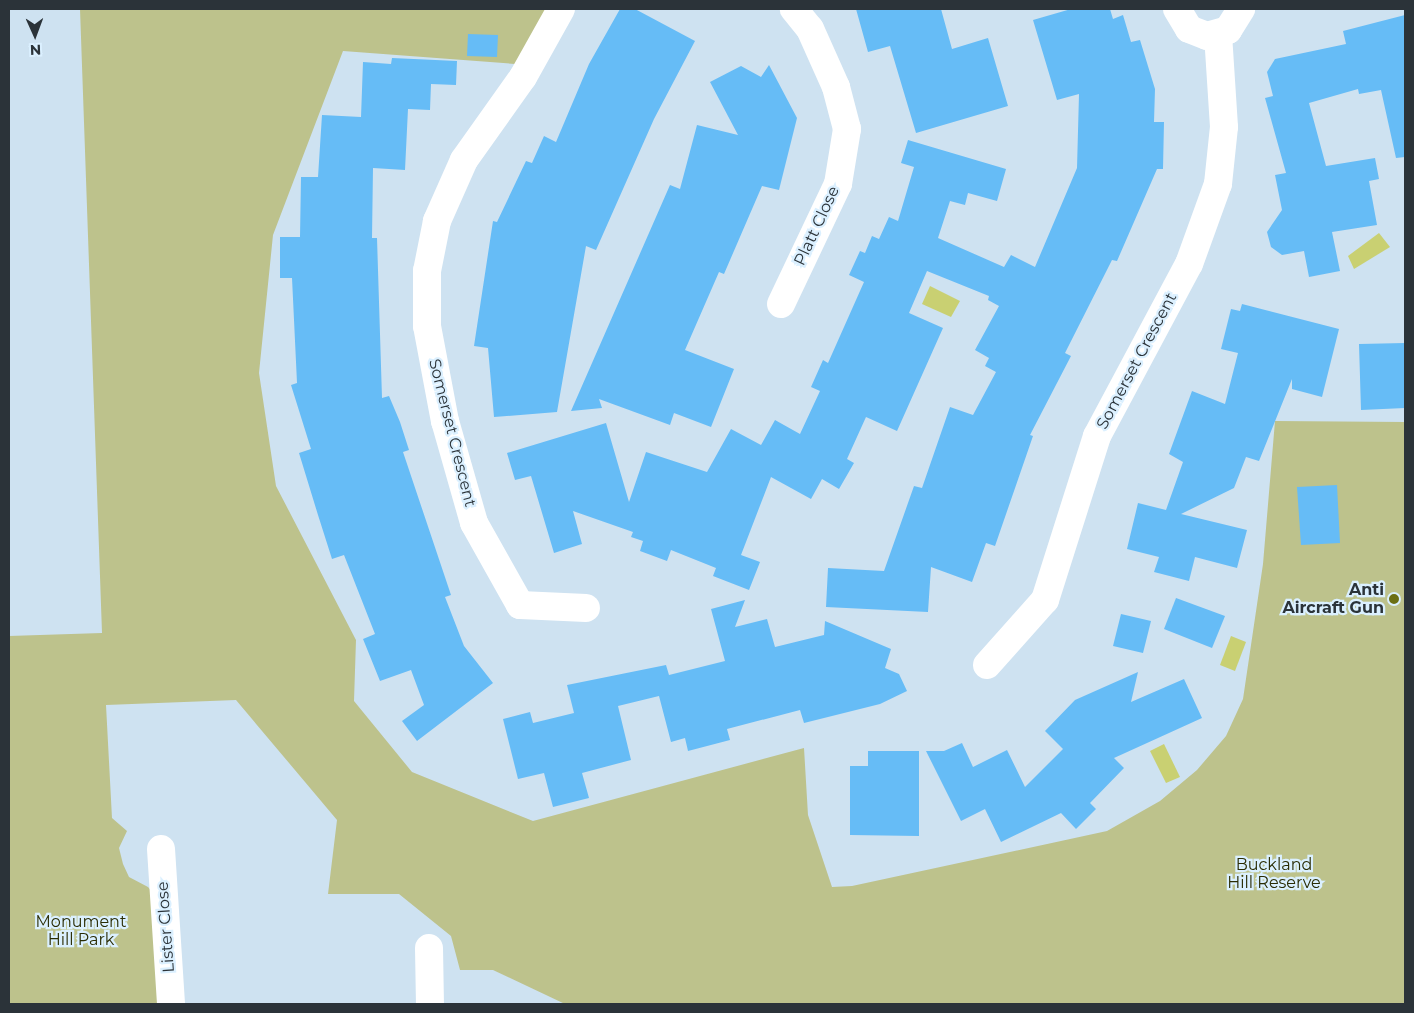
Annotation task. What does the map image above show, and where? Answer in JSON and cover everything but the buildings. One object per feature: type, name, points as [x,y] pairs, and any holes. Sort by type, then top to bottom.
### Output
[{"type":"street","name":"Somerset Crescent","points":[[562,9],[523,77],[464,160],[437,221],[427,271],[427,326],[445,421],[474,523],[520,605],[586,608]]},
{"type":"street","name":"Platt Close","points":[[781,304],[838,184],[847,129],[836,88],[810,29],[794,9]]},
{"type":"street","points":[[1177,9],[1189,29],[1199,34],[1218,35],[1236,22],[1241,9]]},
{"type":"street","name":"Somerset Crescent","points":[[987,665],[1045,600],[1097,436],[1189,264],[1218,184],[1224,127],[1218,35]]},
{"type":"street","name":"Lister Close","points":[[161,849],[171,1004]]},
{"type":"street","points":[[428,948],[430,1004]]},
{"type":"green space","name":"Buckland Hill Reserve","points":[[80,9],[548,9],[515,64],[343,51],[273,235],[259,373],[276,486],[356,640],[354,701],[412,772],[533,821],[804,748],[808,815],[832,887],[852,886],[1107,831],[1160,801],[1197,770],[1226,736],[1243,699],[1263,564],[1275,421],[1405,422],[1405,1004],[565,1004],[493,970],[460,970],[451,936],[399,894],[328,894],[337,820],[236,700],[106,705],[112,818],[127,831],[119,848],[123,864],[129,877],[148,887],[160,901],[164,1004],[9,1004],[9,636],[102,633]]},
{"type":"shaded area","points":[[1379,233],[1390,247],[1354,269],[1348,256]]},
{"type":"shaded area","points":[[930,286],[960,301],[951,317],[922,304]]},
{"type":"shaded area","points":[[1231,636],[1246,642],[1235,671],[1220,665]]},
{"type":"shaded area","points":[[1164,744],[1180,777],[1166,783],[1150,751]]},
{"type":"place","name":"Anti Aircraft Gun","points":[[1394,599]]},
{"type":"park label","name":"Monument Hill Park","points":[[81,931]]}]
